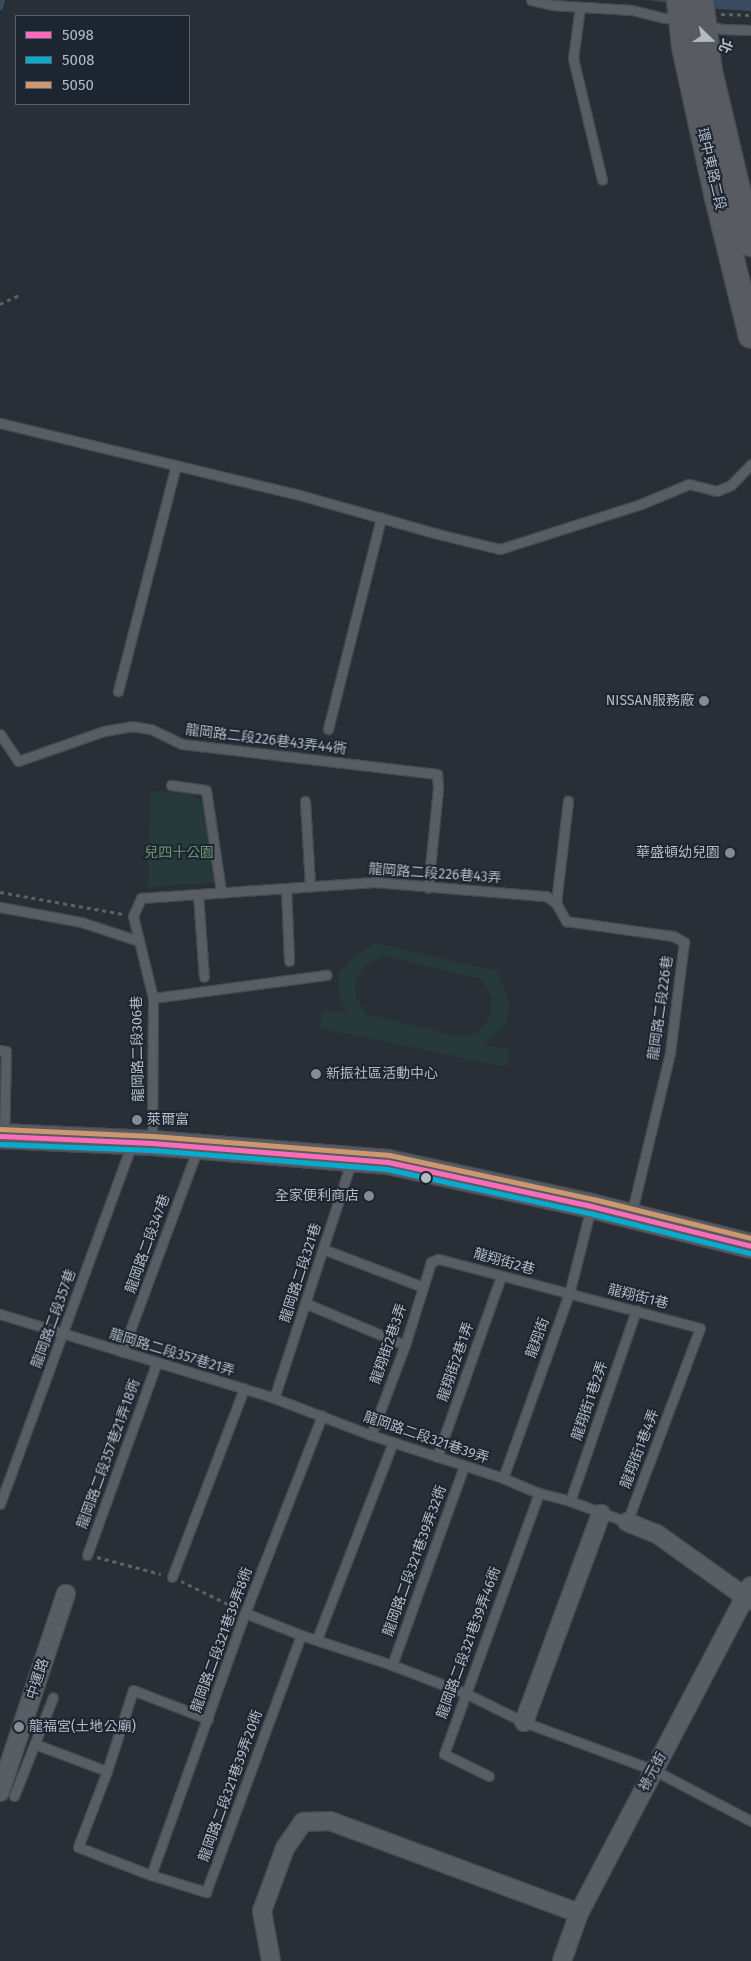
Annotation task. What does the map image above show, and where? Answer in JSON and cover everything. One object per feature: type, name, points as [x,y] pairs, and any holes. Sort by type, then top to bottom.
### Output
[{"type":"main road","name":"環中東路二段","points":[[679,9],[684,47],[730,188],[751,244]]},
{"type":"main road","name":"環中東路二段","points":[[706,13],[710,71],[730,188],[751,336]]},
{"type":"main road","points":[[2,1136],[198,1146],[388,1162],[591,1206],[751,1246]]},
{"type":"street","points":[[524,1722],[600,1514]]},
{"type":"street","points":[[627,1522],[657,1534],[749,1595]]},
{"type":"street","name":"中運路","points":[[7,1794],[66,1594]]},
{"type":"street","name":"祿元街","points":[[562,1961],[578,1913],[749,1595]]},
{"type":"street","points":[[270,1961],[262,1911],[285,1848],[303,1822],[330,1821],[578,1913]]},
{"type":"lane","points":[[531,0],[552,6],[632,10],[664,18],[679,9],[706,13],[722,29],[751,30]]},
{"type":"lane","points":[[580,7],[573,58],[602,180]]},
{"type":"lane","points":[[0,423],[296,494],[500,549],[641,504],[688,484],[717,491],[731,485],[751,464]]},
{"type":"lane","points":[[118,691],[176,465]]},
{"type":"lane","points":[[328,730],[381,518]]},
{"type":"lane","name":"龍岡路二段226巷43弄44衖","points":[[0,734],[18,761],[104,731],[130,726],[151,729],[182,744],[436,774],[438,789],[428,887]]},
{"type":"lane","points":[[171,785],[206,790],[221,892]]},
{"type":"lane","points":[[305,800],[310,886]]},
{"type":"lane","points":[[556,903],[568,801]]},
{"type":"lane","name":"龍岡路二段226巷43弄","points":[[133,916],[141,898],[374,882],[546,896],[556,903]]},
{"type":"lane","points":[[286,888],[289,961]]},
{"type":"lane","points":[[198,894],[204,977]]},
{"type":"lane","name":"龍岡路二段226巷","points":[[556,903],[566,921],[674,936],[684,942],[670,1053],[630,1216]]},
{"type":"lane","points":[[0,907],[81,922],[139,942]]},
{"type":"lane","name":"龍岡路二段306巷","points":[[133,916],[153,998],[142,1143]]},
{"type":"lane","points":[[153,998],[326,975]]},
{"type":"lane","points":[[0,1050],[6,1051],[2,1136]]},
{"type":"lane","name":"龍岡路二段357巷","points":[[0,1504],[62,1335],[142,1143]]},
{"type":"lane","name":"龍岡路二段347巷","points":[[122,1352],[198,1146]]},
{"type":"lane","name":"龍岡路二段321巷","points":[[274,1398],[353,1158]]},
{"type":"lane","name":"龍翔街","points":[[503,1478],[569,1294],[591,1206]]},
{"type":"lane","points":[[323,1249],[423,1287]]},
{"type":"lane","name":"龍翔街2巷","points":[[431,1262],[438,1259],[449,1260],[569,1294]]},
{"type":"lane","name":"龍翔街2巷3弄","points":[[371,1435],[405,1345],[431,1262]]},
{"type":"lane","name":"龍翔街2巷1弄","points":[[437,1457],[501,1276]]},
{"type":"lane","name":"龍翔街1巷","points":[[569,1294],[700,1328]]},
{"type":"lane","points":[[305,1303],[405,1345]]},
{"type":"lane","name":"龍翔街1巷2弄","points":[[570,1502],[636,1310]]},
{"type":"lane","name":"龍岡路二段357巷21弄","points":[[0,1314],[62,1335],[274,1398]]},
{"type":"lane","name":"龍翔街1巷4弄","points":[[627,1522],[700,1328]]},
{"type":"lane","name":"龍岡路二段357巷21弄18衖","points":[[87,1555],[157,1362]]},
{"type":"lane","points":[[172,1576],[244,1388]]},
{"type":"lane","name":"龍岡路二段321巷39弄","points":[[274,1398],[371,1435],[503,1478],[538,1494],[570,1502]]},
{"type":"lane","name":"龍岡路二段321巷39弄8衖","points":[[151,1875],[245,1613],[322,1415]]},
{"type":"lane","points":[[317,1639],[393,1442]]},
{"type":"lane","name":"龍岡路二段321巷39弄32衖","points":[[392,1665],[464,1466]]},
{"type":"lane","name":"龍岡路二段321巷39弄46衖","points":[[490,1776],[444,1754],[538,1494]]},
{"type":"lane","points":[[570,1502],[627,1522]]},
{"type":"lane","points":[[245,1613],[301,1635],[392,1665],[465,1693],[524,1722],[654,1770],[751,1821]]},
{"type":"lane","name":"龍岡路二段321巷39弄20衖","points":[[151,1875],[206,1892],[301,1635]]},
{"type":"lane","points":[[151,1875],[78,1847],[107,1771],[133,1690],[208,1719]]},
{"type":"lane","points":[[7,1794],[35,1744],[53,1697]]},
{"type":"lane","points":[[35,1744],[107,1771]]},
{"type":"path","points":[[706,13],[751,15]]},
{"type":"path","points":[[0,304],[19,295]]},
{"type":"path","points":[[0,892],[133,916]]},
{"type":"green space","name":"兒四十公園","points":[[151,791],[191,792],[203,802],[216,882],[148,887]]},
{"type":"green space","points":[[375,943],[497,971],[509,1002],[508,1016],[502,1029],[483,1044],[510,1050],[506,1067],[319,1028],[324,1010],[348,1014],[340,998],[338,985],[340,972],[354,956]],"holes":[[[384,956],[480,979],[489,990],[491,1010],[487,1021],[479,1031],[467,1036],[457,1036],[367,1014],[356,998],[355,982],[365,965]]]},
{"type":"water","points":[[647,0],[751,0],[751,11],[718,9]]},
{"type":"waterway","points":[[0,7],[2,0]]},
{"type":"transit line","name":"5050","points":[[0,1129],[153,1136],[389,1155],[593,1199],[751,1238]]},
{"type":"transit line","name":"5098","points":[[0,1136],[152,1143],[388,1162],[591,1206],[751,1246]]},
{"type":"transit line","name":"5008","points":[[0,1144],[152,1150],[387,1169],[589,1213],[749,1253]]},
{"type":"place","name":"NISSAN服務廠","points":[[704,701]]},
{"type":"place","name":"華盛頓幼兒園","points":[[730,853]]},
{"type":"place","name":"新振社區活動中心","points":[[316,1074]]},
{"type":"place","name":"萊爾富","points":[[137,1120]]},
{"type":"place","name":"全家便利商店","points":[[369,1196]]},
{"type":"place","name":"龍福宮(土地公廟)","points":[[19,1727]]}]
